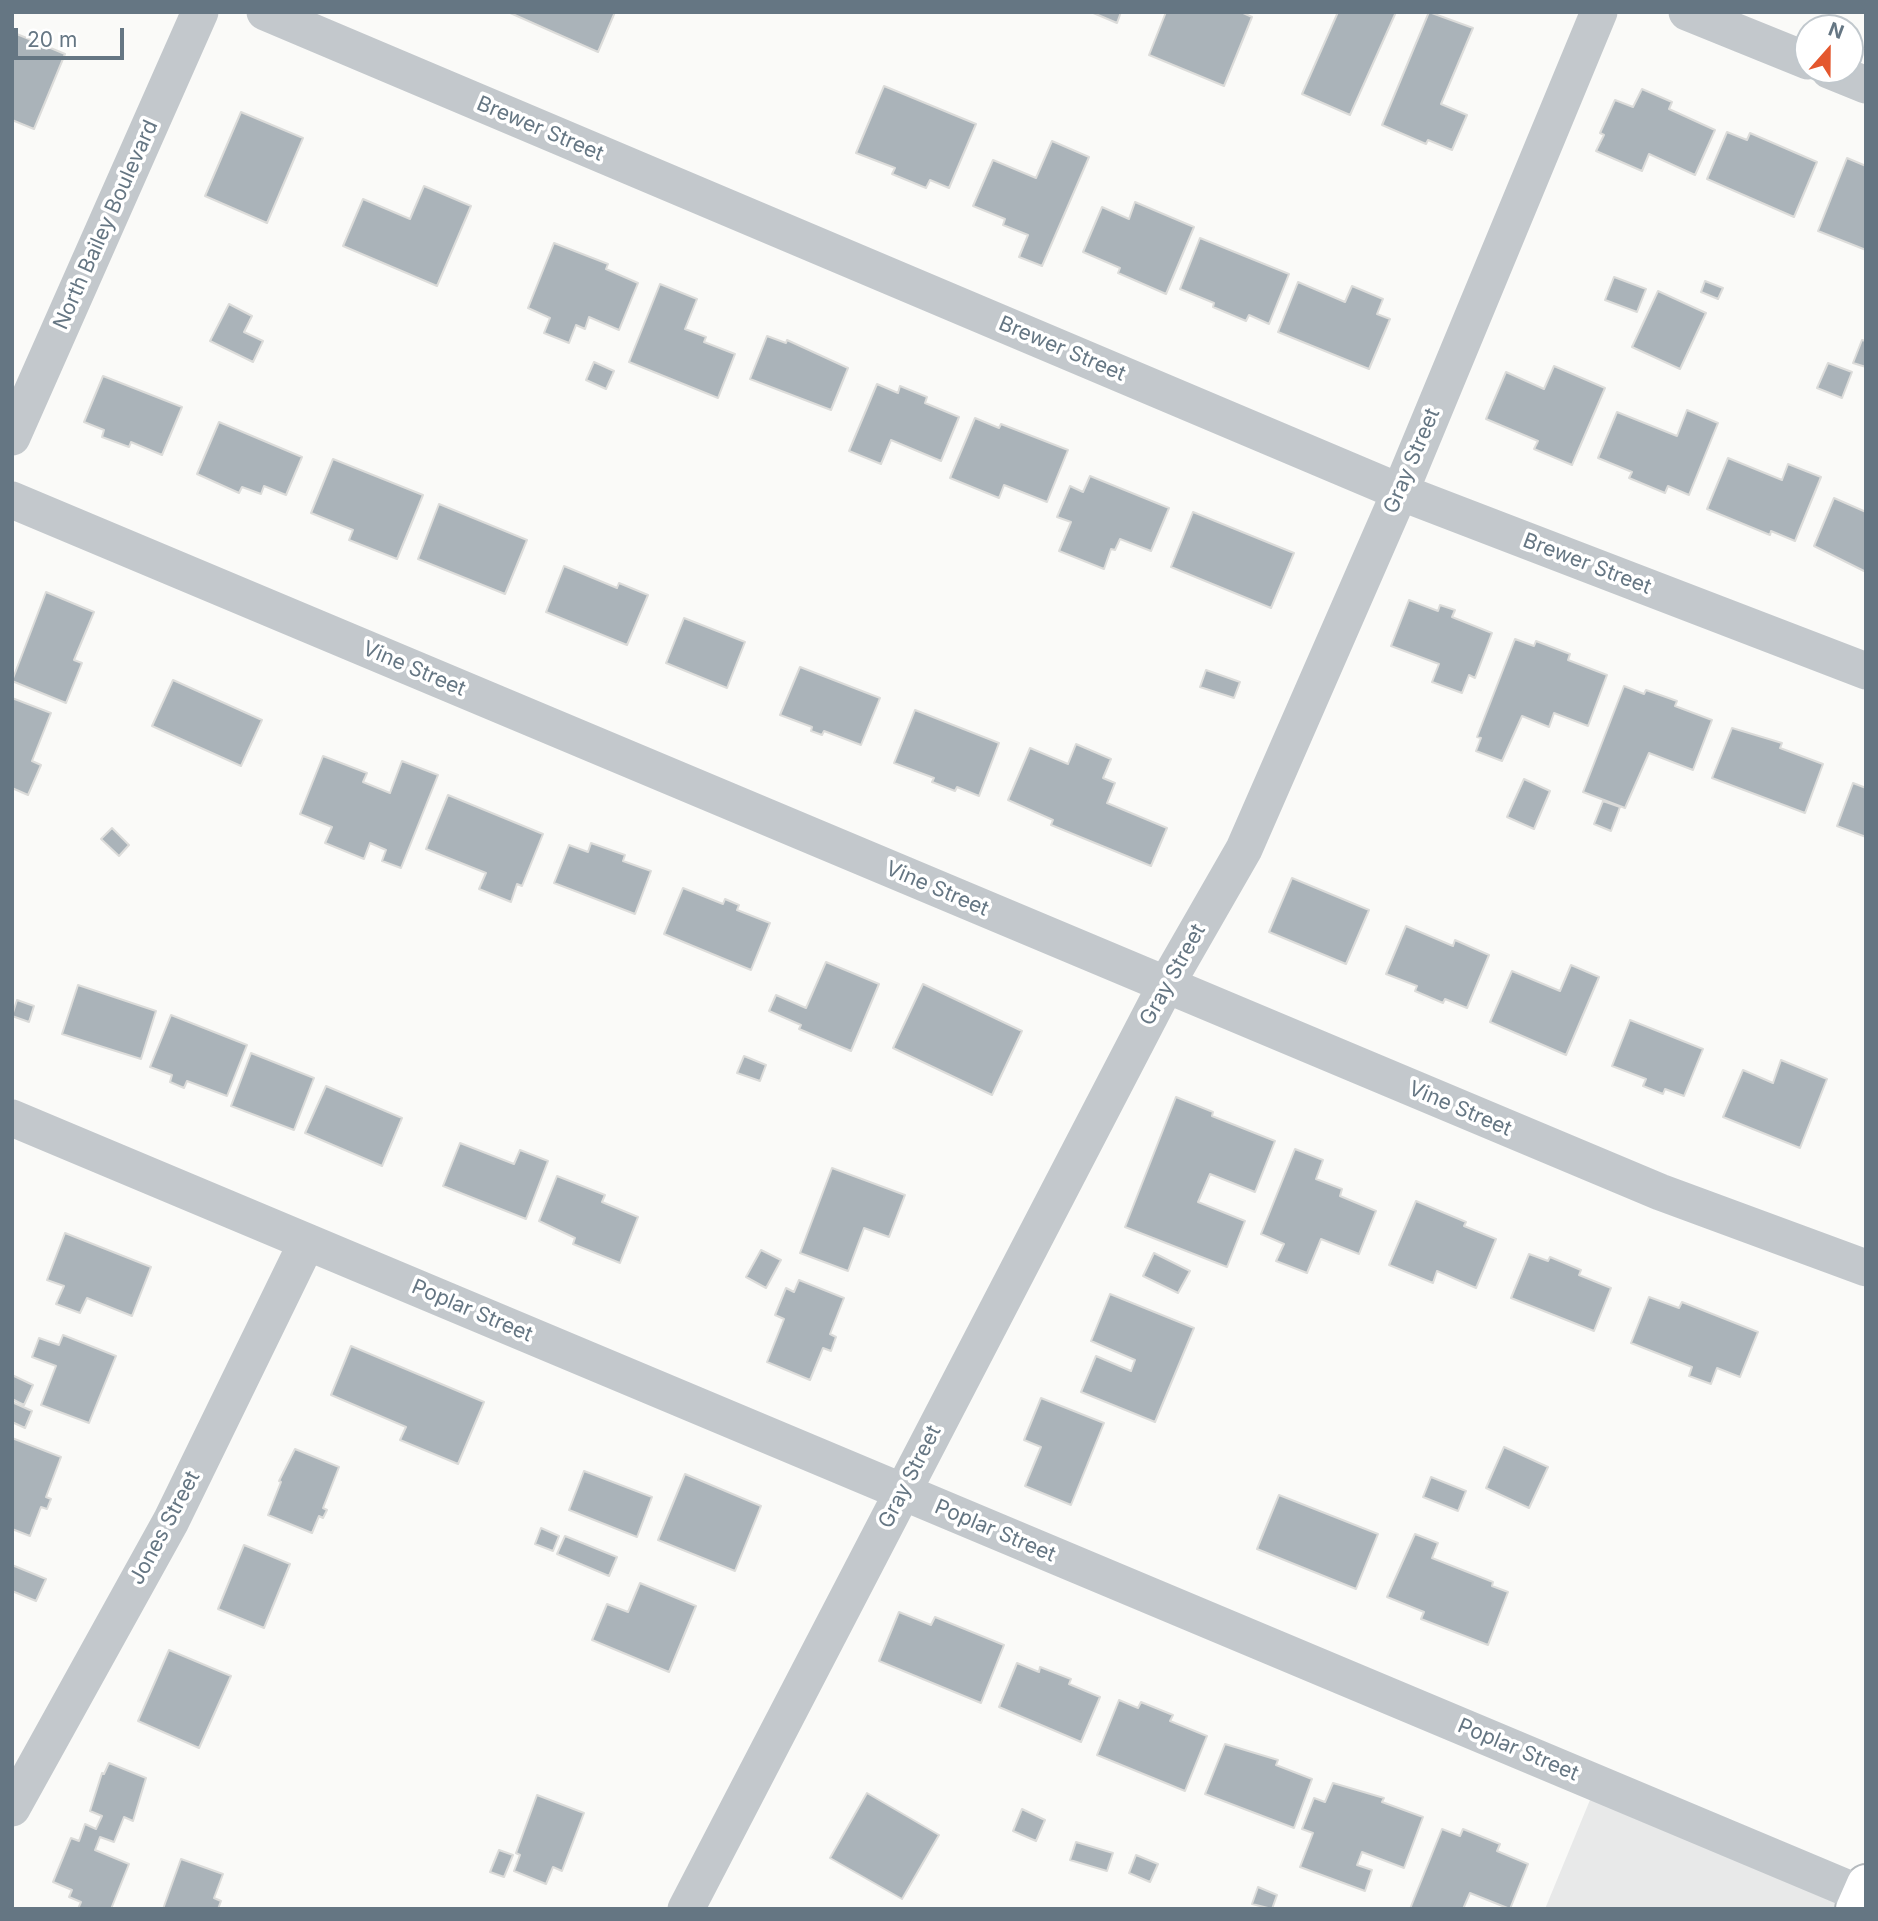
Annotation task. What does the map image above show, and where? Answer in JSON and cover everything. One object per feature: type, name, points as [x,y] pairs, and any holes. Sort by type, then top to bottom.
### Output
[{"type":"street","name":"North Bailey Boulevard","points":[[12,437],[200,12]]},
{"type":"street","name":"Brewer Street","points":[[265,12],[1400,492],[1866,671]]},
{"type":"street","name":"Gray Street","points":[[686,1909],[1166,985],[1244,849],[1400,492],[1599,12]]},
{"type":"street","points":[[1687,12],[1794,55]]},
{"type":"street","name":"Vine Street","points":[[12,500],[1660,1192],[1866,1268]]},
{"type":"street","name":"Poplar Street","points":[[12,1118],[1861,1896]]},
{"type":"street","name":"Jones Street","points":[[12,1808],[171,1521],[307,1242]]},
{"type":"shaded area","points":[[1597,1783],[1866,1909],[1545,1909]]},
{"type":"building","points":[[508,12],[615,12],[598,52]]},
{"type":"building","points":[[1091,12],[1121,12],[1117,23]]},
{"type":"building","points":[[1166,12],[1241,12],[1252,17],[1224,86],[1149,55]]},
{"type":"building","points":[[1338,12],[1396,12],[1350,115],[1302,94]]},
{"type":"building","points":[[1429,12],[1473,28],[1441,104],[1467,115],[1452,150],[1428,140],[1426,144],[1382,125]]},
{"type":"building","points":[[12,32],[65,54],[34,129],[12,120]]},
{"type":"building","points":[[884,86],[976,124],[949,188],[930,180],[926,188],[892,174],[895,168],[856,153]]},
{"type":"building","points":[[1642,89],[1672,102],[1669,109],[1715,130],[1695,175],[1649,154],[1642,171],[1596,151],[1604,135],[1600,133],[1615,100],[1633,107]]},
{"type":"building","points":[[241,112],[303,138],[267,223],[205,196]]},
{"type":"building","points":[[1727,132],[1747,140],[1750,133],[1817,162],[1794,217],[1707,179]]},
{"type":"building","points":[[1052,141],[1089,157],[1042,266],[1019,257],[1028,235],[1003,225],[1005,219],[973,206],[993,160],[1036,178]]},
{"type":"building","points":[[1847,158],[1866,166],[1866,250],[1818,231]]},
{"type":"building","points":[[424,186],[471,206],[437,286],[343,246],[363,199],[410,219]]},
{"type":"building","points":[[1135,202],[1194,227],[1166,294],[1118,273],[1120,268],[1083,252],[1102,207],[1129,219]]},
{"type":"building","points":[[1200,238],[1289,274],[1269,324],[1249,315],[1246,321],[1213,307],[1214,303],[1180,289]]},
{"type":"building","points":[[554,243],[608,264],[606,269],[638,283],[619,330],[589,317],[585,329],[576,325],[569,343],[544,333],[550,318],[528,308]]},
{"type":"building","points":[[1614,277],[1646,289],[1637,312],[1605,300]]},
{"type":"building","points":[[1705,281],[1723,288],[1718,299],[1701,292]]},
{"type":"building","points":[[1298,282],[1345,302],[1352,286],[1383,299],[1377,314],[1390,319],[1369,369],[1278,332]]},
{"type":"building","points":[[660,284],[697,299],[685,329],[706,337],[704,342],[735,354],[718,398],[629,362]]},
{"type":"building","points":[[1658,291],[1706,313],[1680,369],[1632,347]]},
{"type":"building","points":[[229,304],[252,316],[244,332],[263,341],[253,362],[210,341]]},
{"type":"building","points":[[767,336],[786,343],[787,340],[848,368],[831,410],[750,379]]},
{"type":"building","points":[[1862,340],[1866,341],[1866,367],[1853,363]]},
{"type":"building","points":[[594,362],[614,371],[606,389],[586,380]]},
{"type":"building","points":[[1828,363],[1852,372],[1842,398],[1817,388]]},
{"type":"building","points":[[1554,366],[1605,388],[1572,465],[1534,449],[1538,441],[1486,419],[1506,372],[1544,389]]},
{"type":"building","points":[[103,376],[182,407],[162,455],[131,442],[129,447],[102,437],[104,430],[84,422]]},
{"type":"building","points":[[877,384],[898,393],[900,386],[927,397],[925,403],[959,417],[941,461],[891,440],[881,464],[849,451]]},
{"type":"building","points":[[1687,410],[1718,423],[1689,495],[1668,486],[1665,493],[1629,478],[1632,472],[1598,458],[1617,412],[1677,436]]},
{"type":"building","points":[[975,418],[999,428],[1001,424],[1068,450],[1047,502],[1004,485],[999,498],[950,478]]},
{"type":"building","points":[[219,422],[302,457],[286,495],[264,486],[261,494],[242,487],[239,493],[197,474]]},
{"type":"building","points":[[1728,458],[1782,480],[1788,464],[1821,477],[1795,541],[1771,531],[1770,535],[1707,509]]},
{"type":"building","points":[[333,459],[423,495],[397,559],[349,540],[353,530],[311,513]]},
{"type":"building","points":[[1090,476],[1169,508],[1151,551],[1120,539],[1115,550],[1111,549],[1104,569],[1059,551],[1071,522],[1057,517],[1070,486],[1083,492]]},
{"type":"building","points":[[1834,498],[1866,512],[1866,572],[1814,546]]},
{"type":"building","points":[[439,504],[527,540],[505,594],[418,559]]},
{"type":"building","points":[[1193,512],[1294,553],[1271,608],[1171,567]]},
{"type":"building","points":[[564,566],[617,588],[619,583],[648,595],[627,645],[546,612]]},
{"type":"building","points":[[46,592],[94,612],[74,660],[82,663],[66,703],[12,681]]},
{"type":"building","points":[[1409,600],[1438,611],[1440,605],[1455,610],[1452,617],[1492,633],[1475,678],[1469,675],[1462,693],[1432,682],[1439,664],[1391,646]]},
{"type":"building","points":[[684,618],[745,642],[727,688],[666,663]]},
{"type":"building","points":[[1515,639],[1534,646],[1536,641],[1570,654],[1568,660],[1607,675],[1588,726],[1554,713],[1549,727],[1522,716],[1502,761],[1476,751],[1481,738],[1477,737]]},
{"type":"building","points":[[800,667],[880,698],[861,745],[824,731],[822,735],[811,731],[812,727],[780,715]]},
{"type":"building","points":[[1206,670],[1240,682],[1234,698],[1200,687]]},
{"type":"building","points":[[173,680],[262,720],[241,766],[152,726]]},
{"type":"building","points":[[1624,686],[1644,694],[1646,690],[1677,701],[1675,706],[1712,720],[1693,770],[1649,753],[1625,808],[1583,792]]},
{"type":"building","points":[[12,698],[51,713],[32,761],[41,765],[28,795],[12,788]]},
{"type":"building","points":[[915,710],[999,743],[979,796],[957,787],[955,791],[932,782],[934,778],[894,763]]},
{"type":"building","points":[[1732,728],[1782,743],[1780,748],[1823,764],[1805,813],[1712,778]]},
{"type":"building","points":[[1076,744],[1111,759],[1103,778],[1115,783],[1107,803],[1167,828],[1151,866],[1051,825],[1053,820],[1008,800],[1030,748],[1068,764]]},
{"type":"building","points":[[323,756],[367,773],[363,782],[390,793],[402,761],[438,775],[401,868],[382,861],[386,850],[370,843],[364,859],[325,843],[332,827],[300,814]]},
{"type":"building","points":[[1524,779],[1550,791],[1534,829],[1507,817]]},
{"type":"building","points":[[1853,783],[1866,788],[1866,837],[1837,826]]},
{"type":"building","points":[[448,795],[543,834],[522,886],[517,884],[511,902],[479,889],[486,873],[426,849]]},
{"type":"building","points":[[1603,801],[1620,807],[1611,831],[1594,824]]},
{"type":"building","points":[[112,828],[129,845],[119,856],[101,839]]},
{"type":"building","points":[[591,843],[625,855],[623,861],[651,871],[635,914],[554,883],[569,845],[588,852]]},
{"type":"building","points":[[1292,878],[1369,910],[1346,964],[1269,932]]},
{"type":"building","points":[[683,888],[723,904],[725,899],[739,905],[737,910],[770,923],[751,970],[664,934]]},
{"type":"building","points":[[1406,926],[1453,946],[1455,940],[1489,955],[1467,1008],[1445,999],[1443,1003],[1415,991],[1417,986],[1386,974]]},
{"type":"building","points":[[826,962],[879,984],[851,1051],[799,1029],[801,1025],[769,1011],[776,995],[806,1008]]},
{"type":"building","points":[[1571,965],[1599,977],[1566,1055],[1490,1022],[1512,971],[1560,991]]},
{"type":"building","points":[[923,984],[1022,1031],[992,1095],[893,1048]]},
{"type":"building","points":[[78,985],[156,1011],[141,1059],[62,1034]]},
{"type":"building","points":[[17,1000],[34,1006],[29,1022],[12,1016]]},
{"type":"building","points":[[171,1015],[247,1045],[227,1096],[187,1081],[184,1088],[170,1082],[172,1075],[150,1067]]},
{"type":"building","points":[[1630,1020],[1703,1049],[1684,1096],[1665,1089],[1663,1094],[1643,1086],[1646,1079],[1612,1066]]},
{"type":"building","points":[[251,1053],[314,1078],[294,1130],[231,1106]]},
{"type":"building","points":[[744,1056],[766,1065],[760,1081],[737,1073]]},
{"type":"building","points":[[1781,1060],[1827,1079],[1800,1148],[1723,1117],[1743,1070],[1773,1083]]},
{"type":"building","points":[[326,1086],[402,1118],[382,1166],[305,1133]]},
{"type":"building","points":[[1176,1097],[1213,1112],[1212,1116],[1275,1141],[1255,1192],[1210,1174],[1198,1202],[1245,1221],[1227,1267],[1125,1227]]},
{"type":"building","points":[[460,1143],[514,1164],[520,1150],[548,1161],[526,1219],[443,1186]]},
{"type":"building","points":[[1295,1149],[1323,1160],[1316,1179],[1342,1189],[1340,1196],[1376,1211],[1359,1254],[1321,1239],[1307,1273],[1276,1261],[1284,1244],[1261,1234]]},
{"type":"building","points":[[832,1168],[905,1195],[889,1237],[864,1228],[848,1271],[800,1253]]},
{"type":"building","points":[[557,1176],[605,1195],[602,1202],[638,1217],[620,1263],[573,1244],[575,1238],[539,1221]]},
{"type":"building","points":[[1416,1201],[1466,1222],[1464,1226],[1496,1239],[1476,1288],[1437,1271],[1433,1283],[1389,1265]]},
{"type":"building","points":[[65,1233],[151,1267],[132,1316],[87,1298],[80,1313],[56,1304],[64,1286],[47,1280]]},
{"type":"building","points":[[761,1250],[781,1260],[766,1288],[746,1277]]},
{"type":"building","points":[[1154,1253],[1190,1271],[1178,1293],[1143,1276]]},
{"type":"building","points":[[1529,1254],[1548,1261],[1550,1257],[1581,1270],[1579,1275],[1611,1288],[1594,1331],[1511,1298]]},
{"type":"building","points":[[799,1280],[844,1298],[830,1334],[836,1337],[831,1351],[823,1348],[810,1380],[767,1362],[784,1319],[775,1315],[786,1288],[794,1292]]},
{"type":"building","points":[[1110,1294],[1194,1328],[1155,1422],[1081,1392],[1096,1356],[1131,1371],[1135,1360],[1091,1341]]},
{"type":"building","points":[[1649,1297],[1679,1308],[1682,1302],[1758,1332],[1740,1377],[1717,1368],[1711,1384],[1689,1376],[1692,1367],[1631,1343]]},
{"type":"building","points":[[63,1335],[116,1356],[89,1423],[41,1405],[56,1366],[32,1357],[39,1338],[59,1345]]},
{"type":"building","points":[[351,1346],[484,1402],[458,1464],[400,1440],[406,1427],[331,1395]]},
{"type":"building","points":[[12,1375],[33,1385],[24,1405],[12,1399]]},
{"type":"building","points":[[1041,1398],[1104,1423],[1071,1505],[1025,1486],[1041,1447],[1024,1440]]},
{"type":"building","points":[[12,1402],[32,1411],[25,1428],[12,1422]]},
{"type":"building","points":[[12,1438],[61,1457],[46,1497],[51,1499],[47,1509],[41,1507],[30,1536],[12,1529]]},
{"type":"building","points":[[1504,1447],[1548,1467],[1529,1508],[1486,1488]]},
{"type":"building","points":[[295,1449],[339,1467],[323,1508],[327,1510],[323,1518],[319,1516],[312,1533],[268,1515],[281,1482],[279,1481]]},
{"type":"building","points":[[584,1471],[652,1497],[637,1537],[569,1510]]},
{"type":"building","points":[[685,1474],[761,1506],[735,1571],[658,1540]]},
{"type":"building","points":[[1431,1477],[1466,1491],[1458,1511],[1423,1497]]},
{"type":"building","points":[[1279,1495],[1378,1534],[1356,1589],[1257,1549]]},
{"type":"building","points":[[541,1528],[559,1536],[553,1551],[535,1544]]},
{"type":"building","points":[[1415,1534],[1438,1543],[1432,1558],[1493,1582],[1492,1586],[1508,1592],[1488,1645],[1421,1619],[1424,1612],[1387,1597]]},
{"type":"building","points":[[565,1536],[617,1557],[609,1576],[557,1554]]},
{"type":"building","points":[[244,1545],[290,1564],[264,1628],[218,1609]]},
{"type":"building","points":[[12,1565],[46,1579],[36,1601],[12,1591]]},
{"type":"building","points":[[640,1583],[696,1606],[669,1672],[592,1640],[607,1604],[628,1612]]},
{"type":"building","points":[[899,1612],[931,1625],[935,1617],[1004,1645],[981,1703],[879,1661]]},
{"type":"building","points":[[169,1650],[231,1676],[199,1748],[138,1721]]},
{"type":"building","points":[[1017,1663],[1039,1672],[1040,1667],[1071,1679],[1069,1684],[1100,1697],[1081,1742],[999,1707]]},
{"type":"building","points":[[1119,1700],[1138,1708],[1141,1702],[1173,1715],[1170,1721],[1207,1736],[1185,1791],[1097,1755]]},
{"type":"building","points":[[1225,1744],[1278,1760],[1276,1765],[1312,1779],[1294,1828],[1205,1794]]},
{"type":"building","points":[[109,1763],[146,1778],[133,1821],[124,1817],[114,1842],[100,1837],[95,1850],[129,1864],[111,1909],[78,1909],[81,1902],[69,1897],[72,1890],[53,1882],[71,1838],[79,1841],[85,1824],[96,1829],[102,1816],[90,1811],[102,1773],[104,1774]]},
{"type":"building","points":[[1333,1783],[1384,1798],[1382,1802],[1423,1817],[1404,1868],[1362,1852],[1357,1865],[1372,1870],[1365,1891],[1300,1867],[1313,1833],[1302,1829],[1314,1798],[1325,1802]]},
{"type":"building","points":[[867,1793],[939,1835],[902,1899],[830,1858]]},
{"type":"building","points":[[537,1795],[584,1813],[562,1871],[553,1867],[546,1884],[514,1871],[520,1855],[516,1853]]},
{"type":"building","points":[[1022,1809],[1045,1820],[1036,1841],[1013,1831]]},
{"type":"building","points":[[1442,1829],[1460,1836],[1463,1829],[1500,1844],[1497,1851],[1528,1864],[1510,1909],[1470,1893],[1463,1909],[1410,1909]]},
{"type":"building","points":[[1076,1842],[1113,1853],[1107,1871],[1070,1860]]},
{"type":"building","points":[[499,1850],[513,1855],[504,1877],[490,1872]]},
{"type":"building","points":[[1136,1855],[1158,1864],[1150,1882],[1129,1873]]},
{"type":"building","points":[[181,1859],[223,1874],[214,1898],[221,1901],[218,1909],[163,1909]]},
{"type":"building","points":[[1258,1887],[1277,1895],[1272,1909],[1252,1904]]}]
